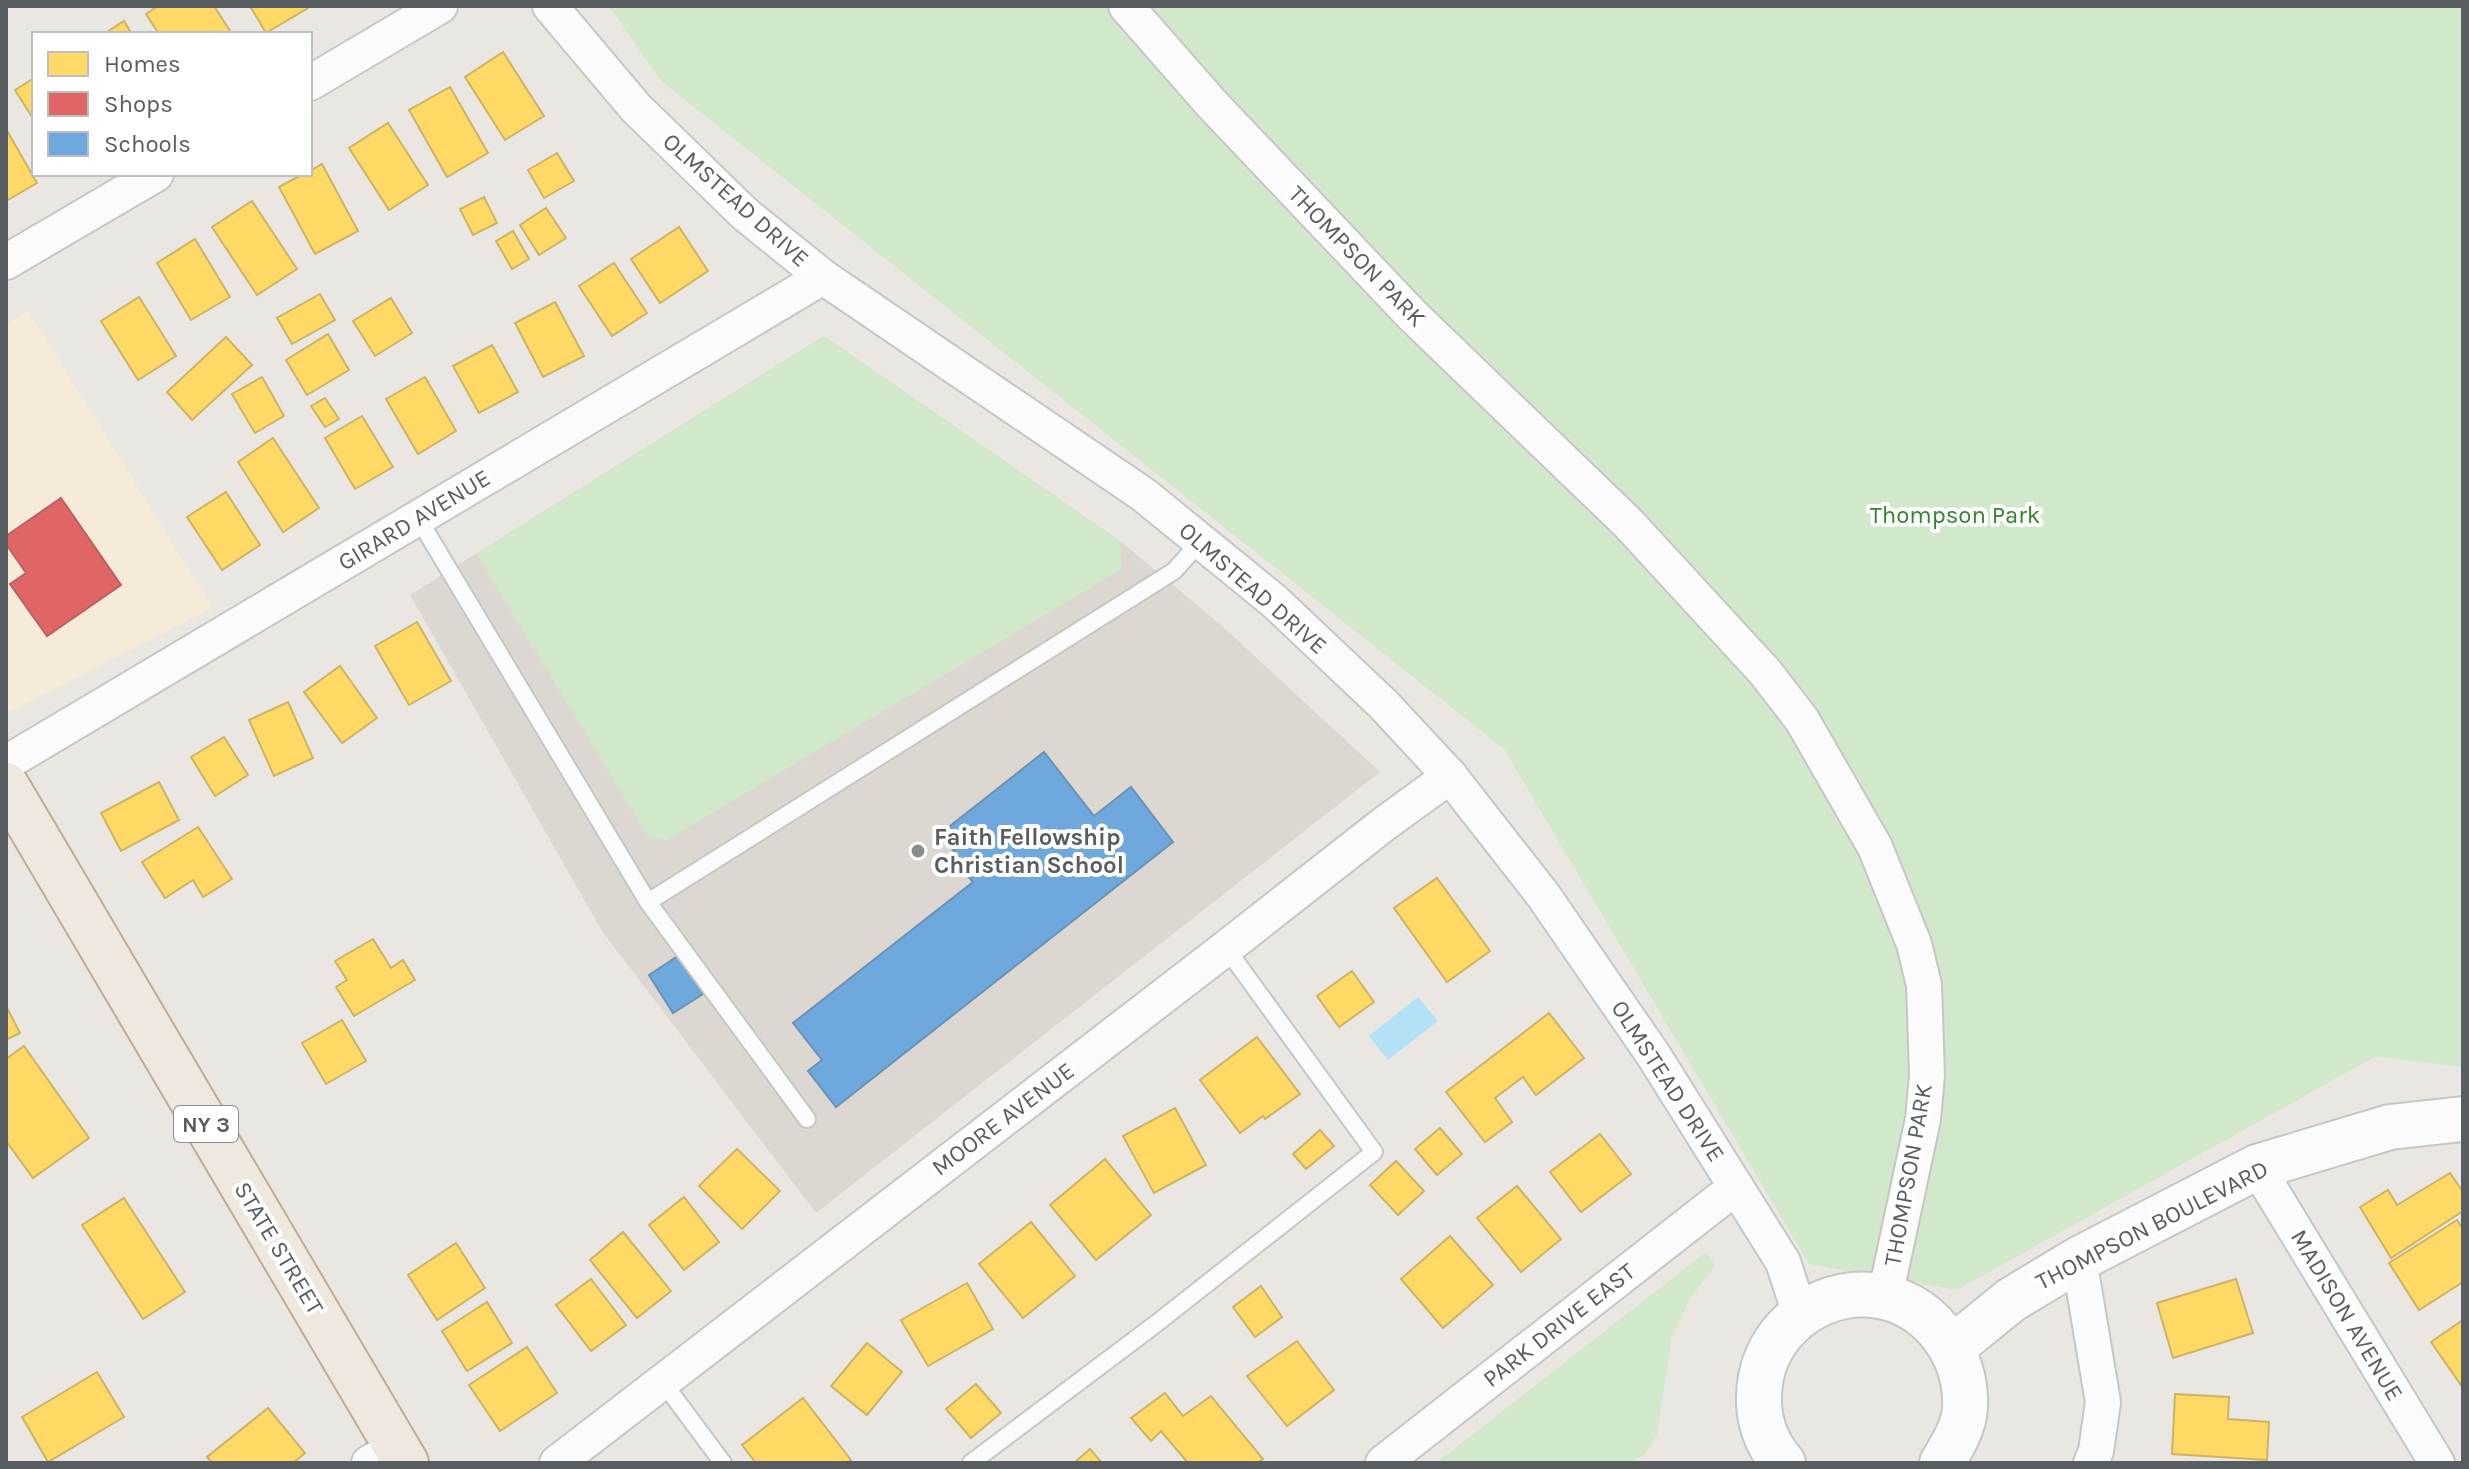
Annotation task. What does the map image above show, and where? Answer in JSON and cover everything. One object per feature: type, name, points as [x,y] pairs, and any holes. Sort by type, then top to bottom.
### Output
[{"type":"highway","name":"STATE STREET","points":[[6,785],[391,1458]]},
{"type":"street","points":[[312,82],[440,6]]},
{"type":"street","name":"OLMSTEAD DRIVE","points":[[550,6],[636,108],[745,214],[823,277],[1144,495],[1274,601],[1383,704],[1450,776],[1543,895],[1654,1056],[1783,1262],[1800,1314]]},
{"type":"street","name":"THOMPSON PARK","points":[[1126,6],[1211,103],[1412,315],[1628,523],[1765,672],[1802,720],[1875,847],[1914,944],[1924,985],[1927,1075],[1923,1119],[1885,1297]]},
{"type":"street","points":[[6,262],[153,176]]},
{"type":"street","name":"GIRARD AVENUE","points":[[6,763],[823,277]]},
{"type":"street","name":"MOORE AVENUE","points":[[557,1463],[1351,849],[1450,776]]},
{"type":"street","name":"THOMPSON BOULEVARD","points":[[1952,1348],[2011,1300],[2079,1259],[2257,1167],[2390,1127],[2463,1119]]},
{"type":"street","name":"MADISON AVENUE","points":[[2257,1167],[2437,1463]]},
{"type":"street","name":"PARK DRIVE EAST","points":[[1383,1463],[1736,1187]]},
{"type":"street","points":[[2079,1259],[2103,1402],[2096,1451],[2091,1463]]},
{"type":"street","points":[[1770,1459],[1761,1423],[1758,1393],[1764,1363],[1778,1336],[1800,1314],[1826,1300],[1855,1295],[1885,1297],[1912,1308],[1935,1325],[1952,1348],[1963,1377],[1965,1409],[1957,1440],[1942,1463]]},
{"type":"lane","points":[[418,518],[648,902],[807,1119]]},
{"type":"lane","points":[[648,902],[1174,571],[1201,541]]},
{"type":"lane","points":[[971,1463],[1157,1323],[1374,1152],[1226,948]]},
{"type":"lane","points":[[662,1381],[723,1463]]},
{"type":"shaded area","points":[[28,310],[213,608],[6,714],[6,324]]},
{"type":"shaded area","name":"Faith Fellowship Christian School","points":[[824,336],[1120,541],[1221,625],[1380,772],[816,1213],[602,931],[410,595]]},
{"type":"green space","name":"Thompson Park","points":[[609,6],[2463,6],[2463,1067],[2376,1056],[1957,1290],[1809,1264],[1504,749],[661,81]]},
{"type":"green space","points":[[824,336],[1120,541],[1122,569],[667,840],[649,838],[476,554]]},
{"type":"green space","points":[[1706,1252],[1715,1266],[1691,1297],[1672,1337],[1657,1434],[1645,1454],[1630,1463],[1436,1463]]},
{"type":"water","points":[[1418,997],[1438,1021],[1388,1060],[1369,1036]]},
{"type":"building: Homes","points":[[158,6],[214,6],[231,32],[158,32],[146,14]]},
{"type":"building: Homes","points":[[250,6],[307,6],[308,8],[265,32]]},
{"type":"building: Homes","points":[[124,21],[131,32],[107,32]]},
{"type":"building: Homes","points":[[503,52],[544,116],[505,140],[465,77]]},
{"type":"building: Homes","points":[[32,79],[32,117],[15,90]]},
{"type":"building: Homes","points":[[450,87],[488,153],[447,177],[409,110]]},
{"type":"building: Homes","points":[[388,123],[428,185],[389,210],[349,148]]},
{"type":"building: Homes","points":[[6,129],[37,183],[6,201]]},
{"type":"building: Homes","points":[[557,153],[574,181],[544,198],[528,170]]},
{"type":"building: Homes","points":[[322,164],[358,231],[315,254],[279,187],[299,176],[312,176],[312,170]]},
{"type":"building: Homes","points":[[484,197],[497,223],[473,235],[460,209]]},
{"type":"building: Homes","points":[[252,201],[297,269],[257,295],[212,227]]},
{"type":"building: Homes","points":[[546,208],[566,238],[539,255],[520,225]]},
{"type":"building: Homes","points":[[679,227],[708,271],[660,303],[631,259]]},
{"type":"building: Homes","points":[[513,231],[529,259],[512,269],[496,241]]},
{"type":"building: Homes","points":[[195,239],[230,297],[191,320],[157,263]]},
{"type":"building: Homes","points":[[614,263],[647,313],[612,336],[579,286]]},
{"type":"building: Homes","points":[[320,294],[335,320],[292,344],[277,318]]},
{"type":"building: Homes","points":[[139,297],[176,356],[138,380],[101,321]]},
{"type":"building: Homes","points":[[391,298],[412,333],[375,356],[353,321]]},
{"type":"building: Homes","points":[[555,302],[584,356],[543,377],[515,323]]},
{"type":"building: Homes","points":[[328,334],[349,370],[307,395],[286,360]]},
{"type":"building: Homes","points":[[226,337],[252,365],[192,420],[167,392]]},
{"type":"building: Homes","points":[[492,345],[518,392],[479,413],[453,366]]},
{"type":"building: Homes","points":[[262,377],[284,416],[255,433],[232,394]]},
{"type":"building: Homes","points":[[425,377],[456,431],[418,454],[386,399]]},
{"type":"building: Homes","points":[[325,398],[339,419],[325,427],[311,406]]},
{"type":"building: Homes","points":[[362,416],[393,467],[355,489],[325,438]]},
{"type":"building: Homes","points":[[273,438],[319,508],[283,532],[238,462]]},
{"type":"building: Homes","points":[[226,492],[260,545],[222,570],[187,517]]},
{"type":"building: Homes","points":[[417,622],[451,681],[409,705],[375,646]]},
{"type":"building: Homes","points":[[340,666],[377,718],[342,743],[304,692]]},
{"type":"building: Homes","points":[[288,702],[313,758],[274,776],[249,720]]},
{"type":"building: Homes","points":[[224,737],[248,775],[215,796],[191,757]]},
{"type":"building: Homes","points":[[159,782],[179,820],[121,851],[101,813]]},
{"type":"building: Homes","points":[[198,827],[232,879],[203,897],[193,880],[165,898],[142,862]]},
{"type":"building: Homes","points":[[1437,878],[1490,951],[1447,982],[1394,908]]},
{"type":"building: Homes","points":[[373,939],[391,968],[403,960],[415,980],[354,1016],[336,987],[347,980],[335,961]]},
{"type":"building: Homes","points":[[1352,971],[1374,1002],[1339,1027],[1317,996]]},
{"type":"building: Homes","points":[[6,1006],[20,1033],[6,1040]]},
{"type":"building: Homes","points":[[1549,1013],[1584,1058],[1536,1095],[1523,1077],[1495,1098],[1512,1122],[1485,1142],[1446,1092]]},
{"type":"building: Homes","points":[[342,1020],[366,1061],[326,1084],[302,1043]]},
{"type":"building: Homes","points":[[1257,1037],[1300,1094],[1240,1133],[1200,1080]]},
{"type":"building: Homes","points":[[24,1046],[89,1138],[33,1178],[6,1141],[6,1059]]},
{"type":"building: Homes","points":[[1175,1108],[1206,1165],[1154,1193],[1123,1136]]},
{"type":"building: Homes","points":[[1440,1128],[1462,1154],[1437,1175],[1415,1149]]},
{"type":"building: Homes","points":[[1320,1130],[1334,1146],[1306,1169],[1293,1154]]},
{"type":"building: Homes","points":[[1600,1134],[1631,1174],[1581,1212],[1550,1172]]},
{"type":"building: Homes","points":[[737,1149],[780,1191],[742,1229],[699,1186]]},
{"type":"building: Homes","points":[[1105,1159],[1151,1215],[1096,1260],[1050,1205]]},
{"type":"building: Homes","points":[[1396,1161],[1424,1191],[1398,1215],[1370,1185]]},
{"type":"building: Homes","points":[[2450,1173],[2463,1192],[2463,1211],[2391,1258],[2360,1207],[2388,1190],[2397,1205]]},
{"type":"building: Homes","points":[[1517,1186],[1561,1239],[1521,1272],[1477,1218]]},
{"type":"building: Homes","points":[[684,1197],[719,1242],[684,1270],[649,1225]]},
{"type":"building: Homes","points":[[124,1198],[185,1292],[143,1319],[82,1225]]},
{"type":"building: Homes","points":[[2457,1220],[2463,1229],[2463,1282],[2419,1310],[2389,1263]]},
{"type":"building: Homes","points":[[1031,1222],[1075,1276],[1023,1318],[979,1264]]},
{"type":"building: Homes","points":[[623,1232],[671,1291],[637,1318],[590,1260]]},
{"type":"building: Homes","points":[[1450,1236],[1493,1285],[1443,1328],[1401,1279]]},
{"type":"building: Homes","points":[[456,1243],[485,1288],[437,1320],[408,1275]]},
{"type":"building: Homes","points":[[591,1279],[626,1325],[591,1351],[556,1305]]},
{"type":"building: Homes","points":[[2236,1279],[2253,1333],[2173,1358],[2157,1303]]},
{"type":"building: Homes","points":[[967,1283],[993,1329],[928,1366],[901,1320]]},
{"type":"building: Homes","points":[[1261,1286],[1282,1317],[1255,1337],[1233,1307]]},
{"type":"building: Homes","points":[[487,1302],[512,1343],[467,1371],[442,1331]]},
{"type":"building: Homes","points":[[2463,1320],[2463,1388],[2431,1342]]},
{"type":"building: Homes","points":[[1297,1341],[1334,1390],[1287,1426],[1247,1376]]},
{"type":"building: Homes","points":[[867,1343],[902,1372],[867,1415],[831,1386]]},
{"type":"building: Homes","points":[[527,1347],[557,1393],[500,1431],[469,1385]]},
{"type":"building: Homes","points":[[97,1372],[124,1417],[48,1462],[22,1417]]},
{"type":"building: Homes","points":[[976,1384],[1001,1413],[971,1438],[946,1409]]},
{"type":"building: Homes","points":[[1165,1393],[1183,1416],[1211,1396],[1263,1459],[1257,1463],[1188,1463],[1161,1431],[1151,1441],[1131,1418]]},
{"type":"building: Homes","points":[[2175,1394],[2229,1397],[2228,1419],[2269,1422],[2267,1460],[2172,1454]]},
{"type":"building: Homes","points":[[803,1398],[851,1460],[847,1463],[756,1463],[742,1445]]},
{"type":"building: Homes","points":[[268,1408],[305,1453],[293,1463],[212,1463],[207,1457]]},
{"type":"building: Homes","points":[[1090,1449],[1102,1463],[1074,1463]]},
{"type":"building: Shops","points":[[61,498],[121,585],[47,636],[10,584],[26,573],[6,544],[6,536]]},
{"type":"building: Schools","points":[[1044,752],[1094,816],[1131,787],[1173,842],[836,1107],[808,1071],[822,1060],[793,1023],[973,882],[962,869],[966,866],[940,834]]},
{"type":"building: Schools","points":[[678,956],[703,994],[673,1013],[649,975]]},
{"type":"place","name":"Faith Fellowship Christian School","points":[[918,851]]}]
